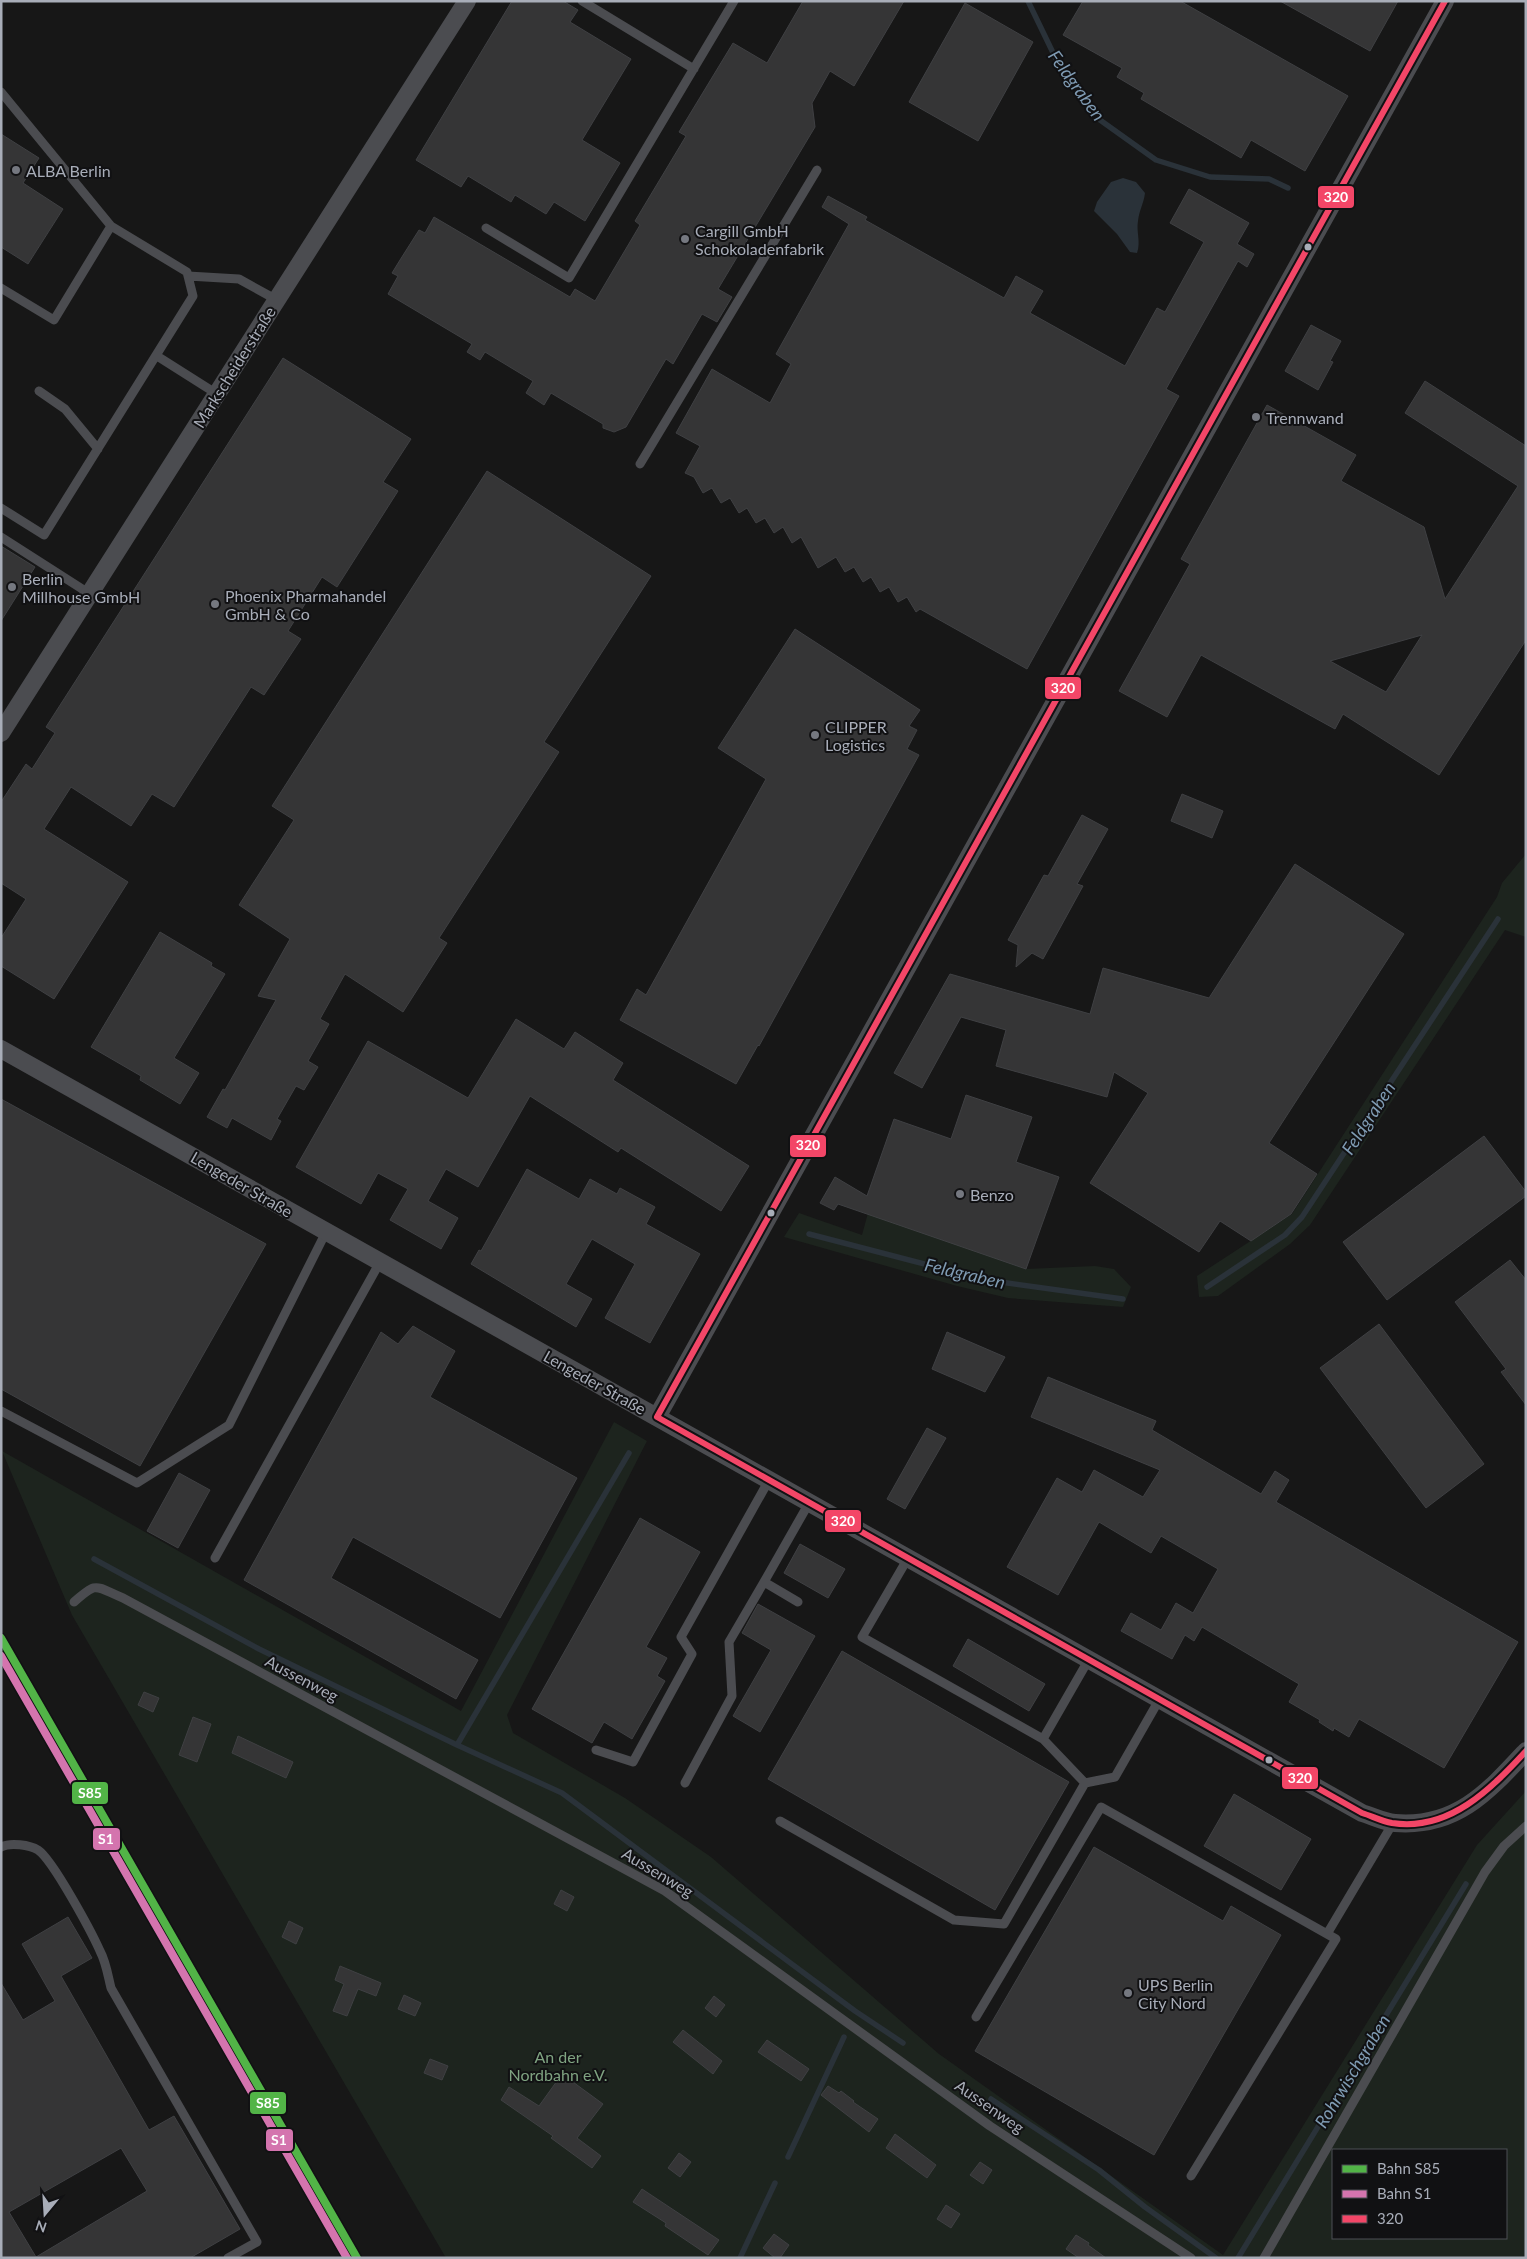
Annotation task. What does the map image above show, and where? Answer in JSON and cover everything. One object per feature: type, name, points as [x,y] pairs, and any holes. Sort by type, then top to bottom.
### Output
[{"type":"street","name":"Markscheiderstraße","points":[[2,730],[467,1]]},
{"type":"street","points":[[657,1417],[1445,1]]},
{"type":"street","name":"Lengeder Straße","points":[[1,1049],[1362,1813],[1393,1823],[1422,1823],[1447,1816],[1470,1805],[1494,1786],[1526,1751]]},
{"type":"lane","points":[[582,1],[694,70]]},
{"type":"lane","points":[[486,228],[569,278],[734,1]]},
{"type":"lane","points":[[1,92],[111,226],[187,272],[193,296],[44,535],[1,508]]},
{"type":"lane","points":[[640,464],[817,170]]},
{"type":"lane","points":[[1,288],[54,320],[111,226]]},
{"type":"lane","points":[[188,276],[239,279],[276,300]]},
{"type":"lane","points":[[157,356],[217,394]]},
{"type":"lane","points":[[39,391],[65,409],[98,449]]},
{"type":"lane","points":[[1,537],[90,594]]},
{"type":"lane","points":[[1,1411],[137,1483],[229,1425],[326,1232]]},
{"type":"lane","points":[[215,1558],[380,1262]]},
{"type":"lane","points":[[596,1750],[633,1762],[692,1654],[681,1637],[769,1480]]},
{"type":"lane","points":[[685,1784],[732,1696],[729,1642],[809,1503]]},
{"type":"lane","points":[[908,1558],[862,1637],[1043,1740],[1084,1784]]},
{"type":"lane","points":[[764,1582],[798,1602]]},
{"type":"lane","name":"Aussenweg","points":[[74,1602],[89,1588],[94,1586],[122,1598],[665,1891],[990,2126],[1191,2258]]},
{"type":"lane","points":[[1043,1740],[1089,1660]]},
{"type":"lane","points":[[780,1821],[954,1920],[1004,1924],[1084,1784],[1115,1777],[1159,1700]]},
{"type":"lane","points":[[976,2017],[1101,1807],[1336,1939],[1191,2176]]},
{"type":"lane","points":[[1327,1934],[1393,1823]]},
{"type":"lane","points":[[1264,2258],[1485,1872],[1504,1846],[1526,1826]]},
{"type":"lane","points":[[1,1847],[6,1844],[38,1850],[50,1864],[76,1907],[101,1953],[111,1988],[257,2242],[228,2258]]},
{"type":"green space","points":[[1526,854],[1526,937],[1505,930],[1310,1225],[1290,1244],[1218,1296],[1199,1297],[1197,1276],[1292,1214],[1497,897],[1502,883]]},
{"type":"green space","points":[[799,1213],[862,1235],[868,1213],[1026,1269],[1095,1266],[1114,1269],[1131,1287],[1123,1307],[1008,1298],[957,1286],[784,1237]]},
{"type":"green space","name":"An der Nordbahn e.V.","points":[[614,1422],[647,1441],[507,1715],[513,1733],[625,1798],[711,1857],[939,2054],[1223,2255],[1477,1845],[1526,1791],[1526,2258],[446,2258],[72,1615],[2,1451],[461,1711]]},
{"type":"shaded area","points":[[1123,178],[1136,182],[1145,193],[1139,213],[1139,244],[1137,253],[1130,252],[1117,234],[1094,211],[1097,202],[1111,182]]},
{"type":"building","points":[[512,1],[563,1],[578,10],[570,22],[631,59],[582,140],[620,163],[585,221],[554,202],[546,214],[515,195],[511,202],[468,176],[461,187],[416,160]]},
{"type":"building","name":"Cargill GmbH Schokoladenfabrik","points":[[803,1],[904,1],[854,86],[830,71],[812,103],[815,127],[718,289],[732,297],[717,322],[702,314],[673,364],[666,359],[626,427],[614,432],[603,428],[603,424],[551,393],[544,405],[526,393],[533,381],[485,352],[480,360],[467,352],[472,344],[388,294],[398,276],[392,273],[419,230],[425,233],[434,217],[570,297],[575,289],[595,301],[640,225],[635,221],[686,136],[679,132],[733,43],[767,63]]},
{"type":"building","points":[[1083,1],[1180,1],[1348,96],[1305,171],[1251,140],[1241,158],[1141,99],[1144,93],[1117,77],[1122,68],[1063,35]]},
{"type":"building","points":[[1280,1],[1398,1],[1370,51]]},
{"type":"building","points":[[965,3],[1033,42],[978,141],[909,102]]},
{"type":"building","points":[[1,134],[39,158],[23,183],[63,209],[28,264],[1,247]]},
{"type":"building","points":[[1189,189],[1249,223],[1237,244],[1254,254],[1247,267],[1238,261],[1166,389],[1179,396],[1027,669],[920,609],[916,612],[907,597],[898,602],[889,587],[880,592],[871,577],[863,582],[854,567],[845,572],[836,557],[818,568],[801,537],[792,543],[783,527],[774,533],[765,518],[756,523],[747,508],[739,513],[730,498],[721,503],[712,488],[703,493],[694,477],[685,473],[700,446],[676,433],[712,369],[770,403],[791,364],[776,354],[849,224],[822,207],[828,196],[867,217],[865,220],[1004,298],[1016,276],[1043,291],[1030,313],[1125,366],[1157,308],[1165,312],[1204,242],[1170,223]]},
{"type":"building","points":[[1311,325],[1341,341],[1330,361],[1333,362],[1318,390],[1285,371]]},
{"type":"building","name":"Phoenix Pharmahandel GmbH & Co","points":[[283,358],[411,439],[383,482],[398,491],[337,587],[322,577],[288,631],[301,639],[264,695],[251,687],[174,807],[152,794],[131,826],[71,787],[44,829],[128,882],[54,999],[1,966],[1,938],[26,899],[1,883],[1,802],[26,764],[32,769],[55,733],[46,727]]},
{"type":"building","points":[[1425,381],[1526,446],[1526,640],[1439,775],[1343,714],[1335,729],[1201,655],[1167,717],[1119,691],[1190,564],[1181,559],[1267,405],[1356,455],[1341,481],[1424,527],[1445,599],[1518,486],[1405,413]],"holes":[[[1422,635],[1386,692],[1330,661]]]},
{"type":"building","points":[[487,471],[651,576],[544,742],[559,752],[439,938],[447,943],[403,1012],[345,974],[320,1019],[329,1024],[308,1061],[318,1067],[304,1090],[296,1086],[277,1119],[281,1121],[271,1140],[232,1118],[227,1128],[207,1117],[223,1089],[225,1090],[276,1000],[258,996],[290,939],[239,905],[294,820],[272,806]]},
{"type":"building","name":"Berlin Millhouse GmbH","points":[[1,546],[35,567],[1,621]]},
{"type":"building","points":[[795,629],[920,710],[909,726],[917,730],[907,749],[919,755],[759,1046],[736,1084],[620,1020],[637,989],[646,995],[766,779],[718,748]]},
{"type":"building","points":[[1182,794],[1223,811],[1212,838],[1171,821]]},
{"type":"building","points":[[1082,815],[1108,829],[1077,884],[1083,886],[1043,959],[1032,953],[1016,967],[1018,945],[1008,940],[1044,875],[1048,876]]},
{"type":"building","points":[[1295,864],[1404,934],[1269,1143],[1317,1174],[1291,1214],[1251,1241],[1220,1221],[1199,1252],[1090,1183],[1148,1093],[1114,1072],[1107,1097],[996,1066],[1006,1030],[961,1017],[922,1088],[894,1073],[950,974],[1090,1014],[1103,968],[1209,998]]},
{"type":"building","points":[[160,932],[212,963],[211,966],[225,974],[174,1058],[199,1073],[180,1104],[140,1080],[141,1076],[91,1047]]},
{"type":"building","points":[[516,1019],[564,1049],[575,1032],[623,1063],[613,1080],[749,1166],[721,1211],[621,1148],[618,1152],[530,1096],[478,1187],[446,1169],[428,1201],[458,1218],[441,1249],[390,1220],[408,1189],[378,1173],[361,1204],[296,1167],[368,1041],[468,1098]]},
{"type":"building","name":"Benzo","points":[[966,1095],[1032,1117],[1016,1162],[1059,1177],[1026,1269],[838,1204],[834,1210],[820,1203],[835,1177],[867,1196],[894,1119],[951,1139]]},
{"type":"building","points":[[1,1099],[266,1244],[140,1466],[1,1389]]},
{"type":"building","points":[[1484,1136],[1526,1192],[1526,1196],[1387,1300],[1343,1242]]},
{"type":"building","points":[[527,1169],[579,1199],[590,1179],[617,1194],[620,1188],[655,1207],[646,1224],[700,1254],[650,1343],[605,1318],[635,1264],[592,1239],[566,1284],[592,1299],[576,1327],[471,1264],[479,1250],[481,1251]]},
{"type":"building","points":[[1510,1260],[1526,1280],[1526,1405],[1501,1372],[1506,1369],[1455,1302]]},
{"type":"building","points":[[1379,1324],[1484,1464],[1426,1508],[1320,1368]]},
{"type":"building","points":[[413,1326],[455,1351],[430,1397],[577,1478],[500,1618],[353,1537],[331,1578],[478,1660],[456,1699],[244,1580],[381,1332],[398,1344]]},
{"type":"building","points":[[947,1332],[1005,1357],[985,1392],[932,1369]]},
{"type":"building","points":[[1048,1377],[1156,1421],[1152,1430],[1261,1494],[1275,1471],[1289,1480],[1276,1502],[1518,1642],[1444,1768],[1359,1719],[1349,1737],[1334,1728],[1333,1731],[1319,1722],[1320,1720],[1289,1702],[1299,1684],[1202,1627],[1194,1641],[1185,1635],[1172,1659],[1121,1631],[1131,1613],[1161,1630],[1176,1603],[1193,1613],[1218,1569],[1161,1536],[1151,1553],[1099,1522],[1058,1595],[1007,1567],[1057,1478],[1082,1492],[1094,1470],[1143,1497],[1160,1470],[1031,1417]]},
{"type":"building","points":[[927,1428],[946,1438],[905,1509],[887,1499]]},
{"type":"building","points":[[179,1473],[210,1490],[178,1548],[147,1531]]},
{"type":"building","points":[[640,1518],[700,1552],[646,1647],[667,1658],[657,1676],[665,1681],[632,1739],[604,1722],[592,1743],[532,1709]]},
{"type":"building","points":[[800,1544],[845,1569],[828,1598],[784,1573]]},
{"type":"building","points":[[758,1604],[815,1636],[760,1732],[733,1716],[771,1650],[742,1633]]},
{"type":"building","points":[[968,1639],[1045,1684],[1029,1711],[953,1666]]},
{"type":"building","points":[[842,1651],[1069,1782],[995,1910],[768,1779]]},
{"type":"building","points":[[144,1692],[159,1698],[153,1712],[138,1705]]},
{"type":"building","points":[[193,1717],[211,1724],[197,1762],[179,1755]]},
{"type":"building","points":[[238,1736],[293,1762],[286,1778],[232,1753]]},
{"type":"building","points":[[1234,1794],[1311,1839],[1281,1890],[1204,1846]]},
{"type":"building","name":"UPS Berlin City Nord","points":[[1094,1847],[1223,1921],[1231,1906],[1281,1935],[1154,2155],[975,2051]]},
{"type":"building","points":[[561,1890],[574,1897],[567,1911],[554,1904]]},
{"type":"building","points":[[68,1917],[92,1958],[61,1976],[149,2130],[174,2116],[240,2229],[190,2258],[1,2258],[1,1983],[23,2020],[55,2001],[22,1944]],"holes":[[[121,2148],[147,2191],[36,2257],[9,2212]]]},
{"type":"building","points":[[289,1921],[303,1928],[296,1944],[282,1937]]},
{"type":"building","points":[[340,1966],[381,1983],[376,1996],[358,1989],[347,2016],[333,2011],[344,1984],[335,1980]]},
{"type":"building","points":[[404,1995],[421,2003],[415,2016],[398,2009]]},
{"type":"building","points":[[714,1996],[725,2005],[716,2017],[705,2008]]},
{"type":"building","points":[[683,2030],[722,2061],[713,2074],[673,2042]]},
{"type":"building","points":[[767,2040],[809,2069],[801,2081],[758,2052]]},
{"type":"building","points":[[430,2059],[448,2066],[442,2080],[424,2073]]},
{"type":"building","points":[[562,2074],[603,2104],[577,2138],[601,2156],[592,2168],[551,2138],[553,2136],[501,2100],[509,2087],[539,2106]]},
{"type":"building","points":[[828,2086],[839,2093],[841,2091],[853,2102],[878,2119],[869,2132],[821,2095]]},
{"type":"building","points":[[895,2134],[936,2165],[927,2178],[886,2148]]},
{"type":"building","points":[[679,2153],[691,2162],[680,2177],[668,2168]]},
{"type":"building","points":[[980,2162],[992,2170],[983,2184],[970,2175]]},
{"type":"building","points":[[642,2189],[719,2240],[708,2255],[665,2226],[666,2223],[633,2202]]},
{"type":"building","points":[[946,2205],[960,2214],[951,2228],[937,2219]]},
{"type":"building","points":[[774,2234],[789,2245],[780,2258],[775,2258],[763,2248]]},
{"type":"building","points":[[1076,2235],[1089,2243],[1088,2245],[1106,2258],[1079,2258],[1066,2249]]},
{"type":"waterway","name":"Feldgraben","points":[[1028,1],[1057,61],[1100,120],[1156,160],[1210,177],[1269,179],[1288,188]]},
{"type":"waterway","name":"Feldgraben","points":[[1207,1287],[1285,1235],[1302,1217],[1498,919]]},
{"type":"waterway","name":"Feldgraben","points":[[809,1234],[986,1280],[1123,1299]]},
{"type":"waterway","points":[[457,1745],[629,1453]]},
{"type":"waterway","points":[[94,1559],[259,1649],[457,1745],[562,1793],[855,2011],[903,2043]]},
{"type":"waterway","name":"Rohrwischgraben","points":[[1238,2258],[1466,1884]]},
{"type":"waterway","points":[[788,2157],[844,2037]]},
{"type":"waterway","name":"Rohrwischgraben","points":[[991,2099],[1099,2170],[1145,2207],[1216,2258]]},
{"type":"waterway","points":[[740,2258],[775,2183]]},
{"type":"rail line","name":"S85","points":[[1,1638],[357,2258]]},
{"type":"rail line","name":"S1","points":[[1,1656],[347,2258]]},
{"type":"transit line","name":"320","points":[[1445,1],[657,1417],[1362,1813],[1392,1823],[1413,1824],[1432,1821],[1467,1805],[1498,1780],[1526,1751]]},
{"type":"place","name":"ALBA Berlin","points":[[16,170]]},
{"type":"place","name":"Cargill GmbH Schokoladenfabrik","points":[[685,239]]},
{"type":"place","name":"Trennwand","points":[[1256,417]]},
{"type":"place","name":"Berlin Millhouse GmbH","points":[[12,587]]},
{"type":"place","name":"Phoenix Pharmahandel GmbH & Co","points":[[215,604]]},
{"type":"place","name":"CLIPPER Logistics","points":[[815,735]]},
{"type":"place","name":"Benzo","points":[[960,1194]]},
{"type":"place","name":"UPS Berlin City Nord","points":[[1128,1993]]}]
